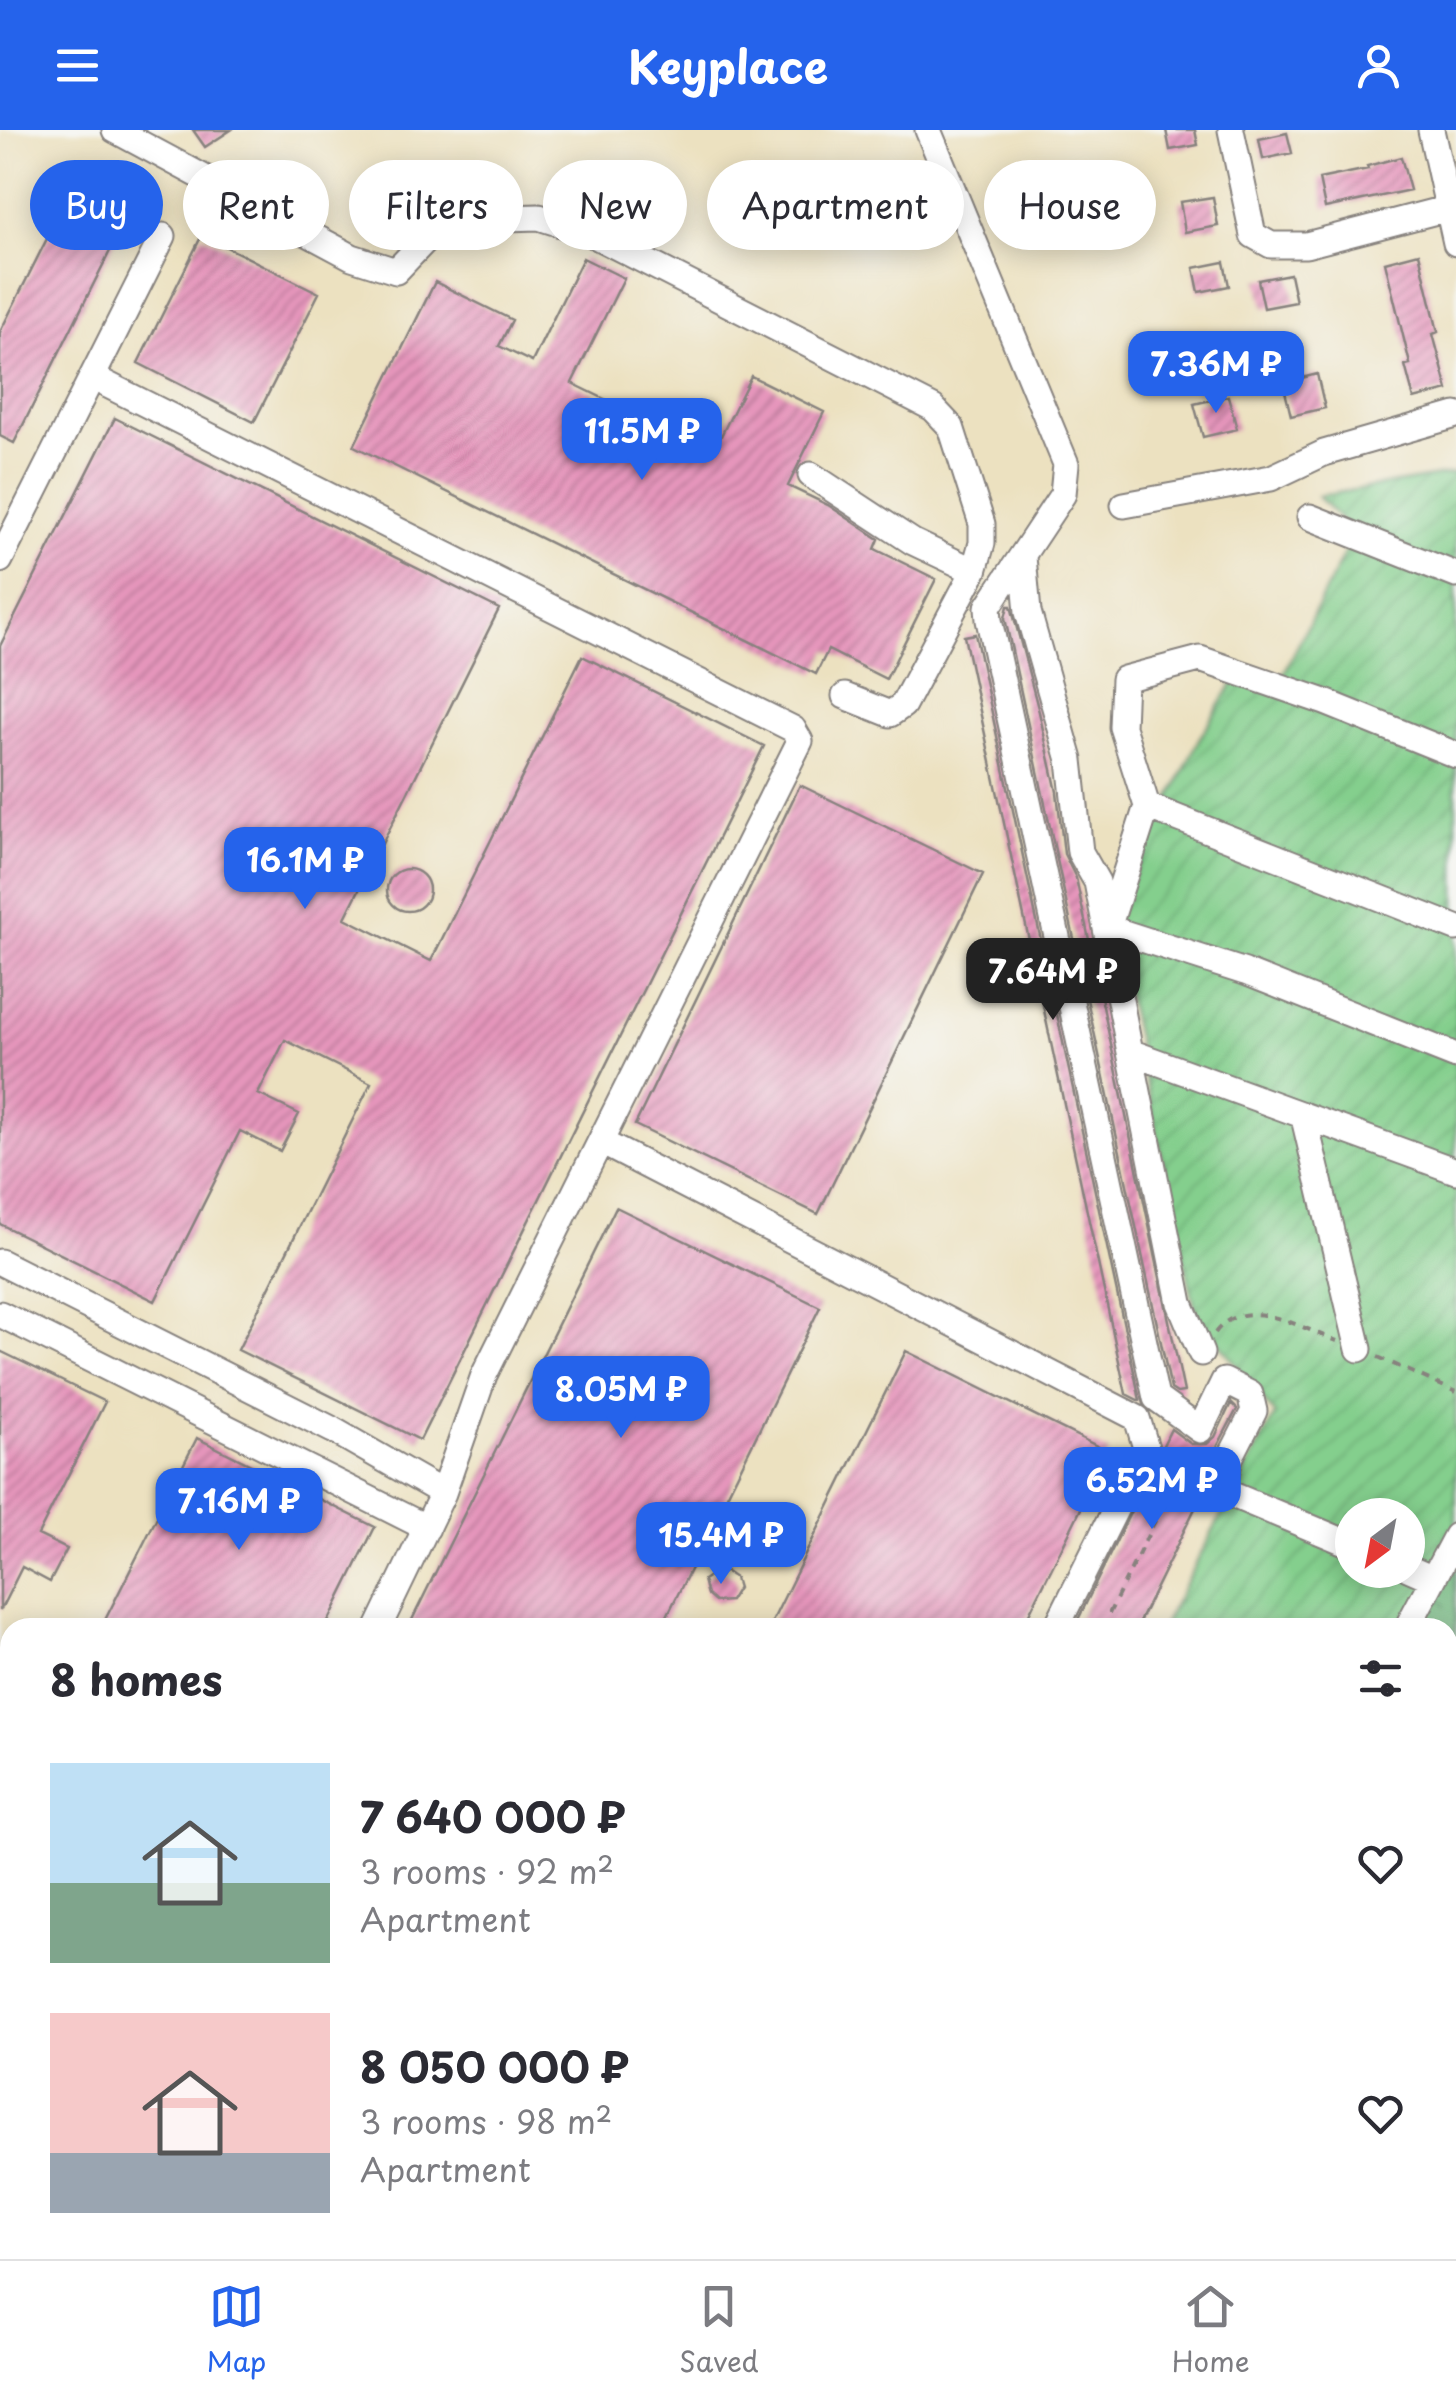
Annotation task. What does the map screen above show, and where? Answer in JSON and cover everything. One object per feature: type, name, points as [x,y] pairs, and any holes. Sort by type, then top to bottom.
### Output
[{"type":"street","points":[[115,130],[352,257],[396,271],[433,232],[469,220],[540,217],[592,234],[932,408],[951,427],[982,524],[982,543],[974,572],[903,706],[890,714],[845,696]]},
{"type":"street","points":[[928,130],[1066,464],[1063,494],[988,607],[988,620],[1156,1398],[1200,1430],[1224,1381],[1250,1394],[1254,1411],[1230,1458],[1223,1490],[1335,1538]]},
{"type":"street","points":[[1231,130],[1254,234],[1272,245],[1306,245],[1452,207]]},
{"type":"street","points":[[1431,130],[1452,207],[1456,243]]},
{"type":"street","points":[[0,560],[164,236]]},
{"type":"street","points":[[92,377],[793,729],[800,741],[484,1375],[443,1493],[383,1618]]},
{"type":"street","points":[[1124,505],[1271,478],[1324,452],[1456,415]]},
{"type":"street","points":[[811,475],[913,542],[974,572]]},
{"type":"street","points":[[1310,517],[1456,575]]},
{"type":"street","points":[[1023,557],[1028,612],[1070,760],[1080,852],[1097,882],[1108,928],[1180,1303],[1200,1352]]},
{"type":"street","points":[[1108,928],[1147,806],[1122,727],[1124,678],[1200,659],[1325,702],[1456,755]]},
{"type":"street","points":[[1147,806],[1456,928]]},
{"type":"street","points":[[1108,928],[1245,972],[1456,1056]]},
{"type":"street","points":[[1130,1052],[1456,1172]]},
{"type":"street","points":[[1304,1118],[1359,1348]]},
{"type":"street","points":[[1100,1138],[1144,1129]]},
{"type":"street","points":[[601,1142],[1136,1418],[1146,1448],[1061,1618]]},
{"type":"street","points":[[0,1262],[332,1430],[443,1493]]},
{"type":"street","points":[[0,1314],[426,1528]]},
{"type":"street","points":[[1412,1618],[1456,1536]]},
{"type":"street","points":[[1425,1575],[1433,1579]]},
{"type":"green space","points":[[1456,473],[1456,1536],[1412,1618],[1167,1618],[1275,1415],[1196,1313],[1111,923],[1199,739],[1239,674],[1279,683],[1354,534],[1318,496]]},
{"type":"green space","points":[[1456,1536],[1456,1618],[1412,1618]]},
{"type":"building","points":[[193,130],[231,130],[205,147]]},
{"type":"building","points":[[1166,130],[1195,130],[1198,145],[1170,150]]},
{"type":"building","points":[[1287,133],[1292,153],[1263,159],[1259,139]]},
{"type":"building","points":[[1401,157],[1410,190],[1325,208],[1319,179],[1368,169],[1367,166]]},
{"type":"building","points":[[1213,197],[1218,226],[1185,232],[1180,202]]},
{"type":"building","points":[[41,250],[110,250],[14,443],[0,436],[0,332]]},
{"type":"building","points":[[194,250],[232,250],[319,293],[254,422],[138,363]]},
{"type":"building","points":[[1419,253],[1438,332],[1433,334],[1448,390],[1414,399],[1405,365],[1410,364],[1385,262]]},
{"type":"building","points":[[583,258],[624,278],[572,383],[713,452],[751,376],[824,412],[788,486],[828,505],[879,539],[875,549],[936,579],[886,679],[828,650],[816,674],[354,446],[435,282],[512,320],[499,346],[532,362]]},
{"type":"building","points":[[1224,262],[1229,286],[1199,292],[1194,268]]},
{"type":"building","points":[[1290,274],[1296,302],[1264,308],[1258,280]]},
{"type":"building","points":[[1317,374],[1325,408],[1291,416],[1283,383]]},
{"type":"building","points":[[1228,396],[1237,429],[1203,437],[1194,404]]},
{"type":"building","points":[[115,418],[499,609],[345,918],[431,961],[582,656],[764,746],[420,1440],[238,1350],[371,1083],[285,1040],[258,1094],[299,1114],[280,1151],[240,1131],[155,1301],[0,1224],[0,646]]},
{"type":"building","points":[[1008,606],[1057,792],[1064,854],[1076,878],[1184,1392],[1171,1389],[1005,618]]},
{"type":"building","points":[[975,634],[1140,1400],[1126,1394],[964,636]]},
{"type":"building","points":[[800,785],[983,874],[818,1214],[635,1125]]},
{"type":"building","points":[[408,869],[423,875],[429,890],[423,905],[408,911],[393,905],[387,890],[393,875]]},
{"type":"building","points":[[616,1207],[820,1307],[666,1618],[413,1618]]},
{"type":"building","points":[[0,1351],[105,1402],[38,1535],[67,1549],[50,1582],[22,1567],[0,1611]]},
{"type":"building","points":[[906,1351],[1109,1452],[1027,1618],[774,1618]]},
{"type":"building","points":[[1231,1403],[1237,1409],[1215,1451],[1209,1480],[1141,1618],[1079,1618],[1171,1429],[1191,1444],[1207,1444],[1215,1437]]},
{"type":"building","points":[[197,1438],[375,1527],[330,1618],[106,1618]]},
{"type":"building","points":[[715,1572],[726,1572],[735,1578],[738,1588],[730,1601],[715,1602],[707,1595],[703,1580]]}]
